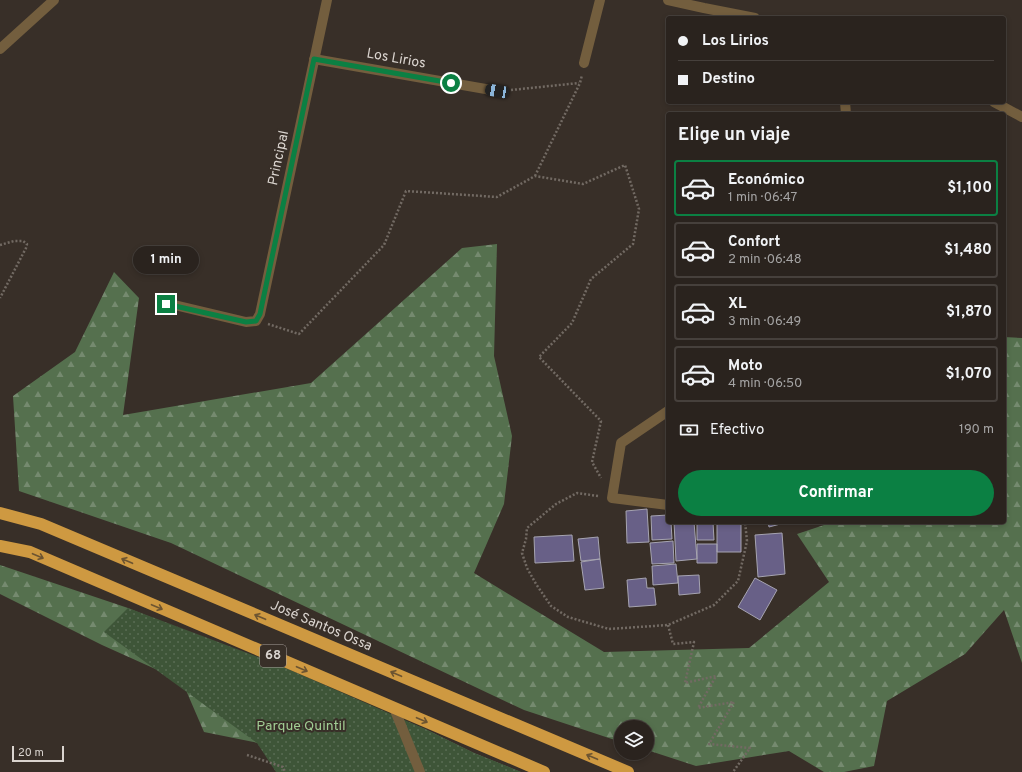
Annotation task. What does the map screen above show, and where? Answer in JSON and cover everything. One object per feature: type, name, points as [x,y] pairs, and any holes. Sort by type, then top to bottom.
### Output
[{"type":"highway","name":"José Santos Ossa","points":[[0,513],[41,524],[628,772]]},
{"type":"highway","name":"68","points":[[0,546],[30,552],[544,772]]},
{"type":"street","points":[[0,49],[54,0]]},
{"type":"street","name":"Principal","points":[[256,321],[260,314],[327,0]]},
{"type":"street","points":[[584,63],[600,0]]},
{"type":"street","points":[[668,0],[705,4],[748,16]]},
{"type":"street","name":"Los Lirios","points":[[314,59],[497,91]]},
{"type":"street","points":[[998,104],[1022,117]]},
{"type":"street","points":[[166,304],[246,322],[256,321]]},
{"type":"street","points":[[666,412],[621,443],[612,498],[666,505]]},
{"type":"street","points":[[394,708],[420,772]]},
{"type":"path","points":[[256,321],[299,334],[384,245],[406,191],[497,198],[536,176],[580,83],[497,91]]},
{"type":"path","points":[[536,176],[583,184],[625,165],[640,209],[633,244],[591,279],[572,323],[539,357],[601,421],[592,462],[612,498]]},
{"type":"path","points":[[0,245],[14,241],[23,241],[27,244],[0,298]]},
{"type":"path","points":[[612,498],[577,493],[556,504],[527,528],[522,553],[527,568],[551,606],[568,617],[609,629],[668,625],[714,605],[738,581],[747,541],[745,524]]},
{"type":"path","points":[[668,625],[673,644],[694,642],[685,683],[716,676],[698,708],[734,702],[709,744],[750,748],[733,772]]},
{"type":"path","points":[[247,755],[283,767],[285,772]]},
{"type":"green space","points":[[497,244],[494,356],[512,436],[504,504],[474,573],[604,652],[749,648],[829,582],[797,534],[827,524],[1006,524],[1006,337],[1022,338],[1022,663],[1004,610],[965,654],[887,701],[874,766],[844,772],[824,772],[789,751],[696,766],[654,752],[654,720],[614,720],[614,740],[524,710],[171,543],[19,491],[13,396],[75,352],[114,272],[139,298],[123,415],[311,383],[462,248]]},
{"type":"green space","name":"Parque Quintil","points":[[0,565],[128,608],[425,729],[474,753],[521,772],[283,748],[204,732],[182,681],[102,645],[0,594]]},
{"type":"green space","name":"Parque Quintil","points":[[128,608],[279,665],[425,729],[474,753],[521,772],[276,772],[257,743],[104,632]]},
{"type":"building","points":[[647,509],[649,542],[627,543],[626,511]]},
{"type":"building","points":[[666,515],[666,524],[671,524],[672,539],[652,540],[651,516]]},
{"type":"building","points":[[674,524],[694,524],[697,559],[676,561]]},
{"type":"building","points":[[697,524],[713,524],[714,540],[697,540]]},
{"type":"building","points":[[717,524],[741,524],[741,552],[717,552]]},
{"type":"building","points":[[768,524],[780,524],[769,527]]},
{"type":"building","points":[[782,533],[785,574],[758,577],[755,535]]},
{"type":"building","points":[[572,535],[574,561],[535,563],[534,537]]},
{"type":"building","points":[[598,537],[600,559],[581,561],[578,539]]},
{"type":"building","points":[[673,541],[674,563],[652,564],[650,543]]},
{"type":"building","points":[[697,544],[717,544],[717,563],[697,563]]},
{"type":"building","points":[[600,559],[604,588],[585,590],[581,562]]},
{"type":"building","points":[[676,564],[678,583],[653,585],[652,566]]},
{"type":"building","points":[[699,575],[700,593],[679,595],[678,576]]},
{"type":"building","points":[[646,578],[647,588],[654,588],[656,605],[629,607],[627,580]]},
{"type":"building","points":[[755,578],[777,590],[760,620],[738,607]]},
{"type":"route","points":[[166,304],[246,322],[256,321],[260,314],[314,59],[451,83]]}]
